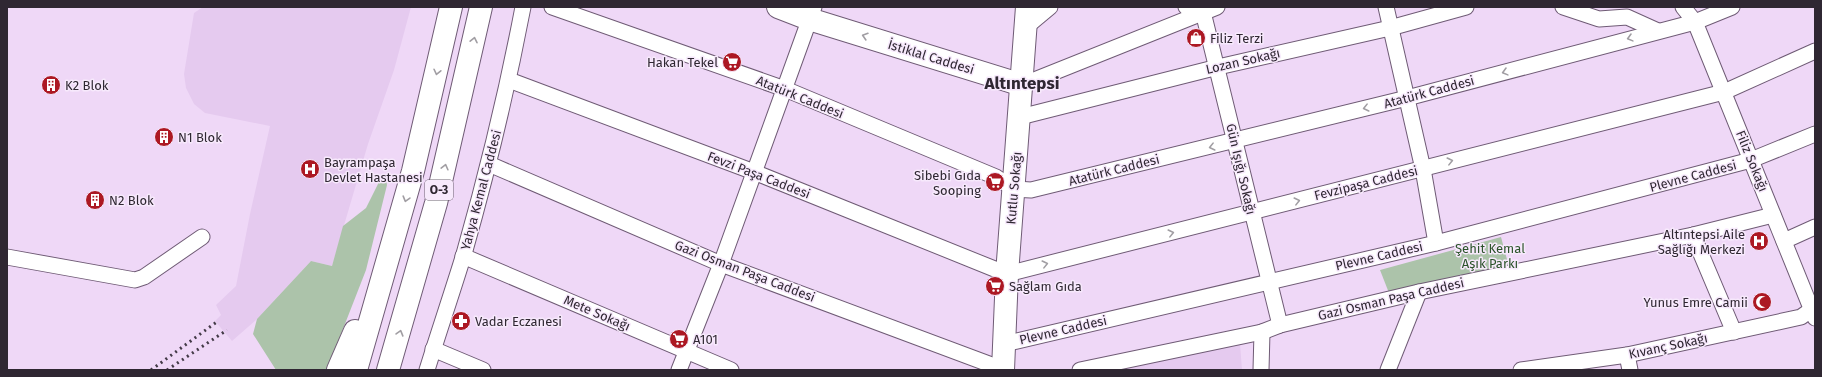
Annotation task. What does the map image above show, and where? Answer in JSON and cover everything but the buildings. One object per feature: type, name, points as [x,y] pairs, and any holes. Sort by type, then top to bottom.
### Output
[{"type":"main road","name":"O-3","points":[[356,370],[398,224],[428,110],[451,7]]},
{"type":"main road","name":"O-3","points":[[388,370],[412,290],[437,196],[481,7]]},
{"type":"main road","name":"İstiklal Caddesi","points":[[778,7],[812,13],[1022,86]]},
{"type":"main road","name":"Kutlu Sokağı","points":[[1004,370],[1007,274],[1027,17]]},
{"type":"main road","points":[[338,370],[398,224]]},
{"type":"street","name":"Yahya Kemal Caddesi","points":[[427,370],[463,256],[489,164],[509,80],[523,7]]},
{"type":"street","name":"Atatürk Caddesi","points":[[552,7],[785,89],[996,177],[1014,189],[1031,190],[1407,98],[1696,22],[1732,7]]},
{"type":"street","points":[[1027,17],[1050,7]]},
{"type":"street","points":[[1186,7],[1210,10]]},
{"type":"street","points":[[1386,7],[1423,169],[1436,243]]},
{"type":"street","name":"Lozan Sokağı","points":[[1020,117],[1218,67],[1390,28],[1466,7]]},
{"type":"street","points":[[1563,7],[1599,19],[1631,12],[1658,31]]},
{"type":"street","points":[[1589,7],[1599,19]]},
{"type":"street","name":"Filiz Sokağı","points":[[1683,7],[1696,22],[1784,241],[1814,311]]},
{"type":"street","points":[[1022,86],[1210,10]]},
{"type":"street","name":"Gün Işığı Sokağı","points":[[1210,10],[1218,67],[1234,141],[1268,282],[1280,325]]},
{"type":"street","points":[[679,370],[722,264],[812,13]]},
{"type":"street","name":"Fevzipaşa Caddesi","points":[[1007,274],[1724,92],[1815,51]]},
{"type":"street","name":"Fevzi Paşa Caddesi","points":[[509,80],[754,172],[1007,274]]},
{"type":"street","name":"Plevne Caddesi","points":[[1004,344],[1436,243],[1752,160],[1815,134]]},
{"type":"street","name":"Gazi Osman Paşa Caddesi","points":[[489,164],[722,264],[1004,370]]},
{"type":"street","name":"Gazi Osman Paşa Caddesi","points":[[1080,370],[1262,332],[1280,325],[1419,292],[1694,234],[1774,215]]},
{"type":"street","points":[[1784,241],[1815,227]]},
{"type":"street","points":[[1694,234],[1734,332]]},
{"type":"street","points":[[7,257],[135,280],[144,277],[202,237]]},
{"type":"street","name":"Mete Sokağı","points":[[463,256],[731,370]]},
{"type":"street","points":[[1388,370],[1419,292]]},
{"type":"street","name":"Kıvanç Sokağı","points":[[1521,370],[1628,363],[1734,332],[1801,317],[1814,311]]},
{"type":"street","points":[[1261,370],[1262,332]]},
{"type":"street","points":[[433,348],[483,370]]},
{"type":"shaded area","name":"Bayrampaşa Devlet Hastanesi","points":[[203,7],[411,7],[394,70],[368,144],[332,266],[311,261],[257,319],[232,341],[215,321],[221,315],[216,305],[236,286],[250,214],[270,126],[205,113],[194,104],[186,88],[184,74],[194,13]]},
{"type":"shaded area","points":[[1240,344],[1242,370],[1110,370]]},
{"type":"green space","points":[[380,180],[386,180],[387,185],[366,270],[327,370],[276,370],[253,334],[257,319],[311,261],[332,266],[343,226],[366,208]]},
{"type":"green space","name":"Şehit Kemal Aşık Parkı","points":[[1501,237],[1509,267],[1389,293],[1380,270]]},
{"type":"railway","points":[[151,370],[218,321]]},
{"type":"railway","points":[[167,370],[227,330]]},
{"type":"place","name":"Filiz Terzi","points":[[1196,38]]},
{"type":"place","name":"Hakan Tekel","points":[[732,62]]},
{"type":"place","name":"K2 Blok","points":[[51,85]]},
{"type":"place","name":"N1 Blok","points":[[164,137]]},
{"type":"place","name":"Bayrampaşa Devlet Hastanesi","points":[[310,169]]},
{"type":"place","name":"Sibebi Gıda Sooping","points":[[995,182]]},
{"type":"place","name":"N2 Blok","points":[[95,200]]},
{"type":"place","name":"Altıntepsi Aile Sağlığı Merkezi","points":[[1759,241]]},
{"type":"place","name":"Sağlam Gıda","points":[[995,286]]},
{"type":"place","name":"Yunus Emre Camii","points":[[1762,302]]},
{"type":"place","name":"Vadar Eczanesi","points":[[461,321]]},
{"type":"place","name":"A101","points":[[679,339]]},
{"type":"district","name":"Altıntepsi","points":[[1022,83]]}]
